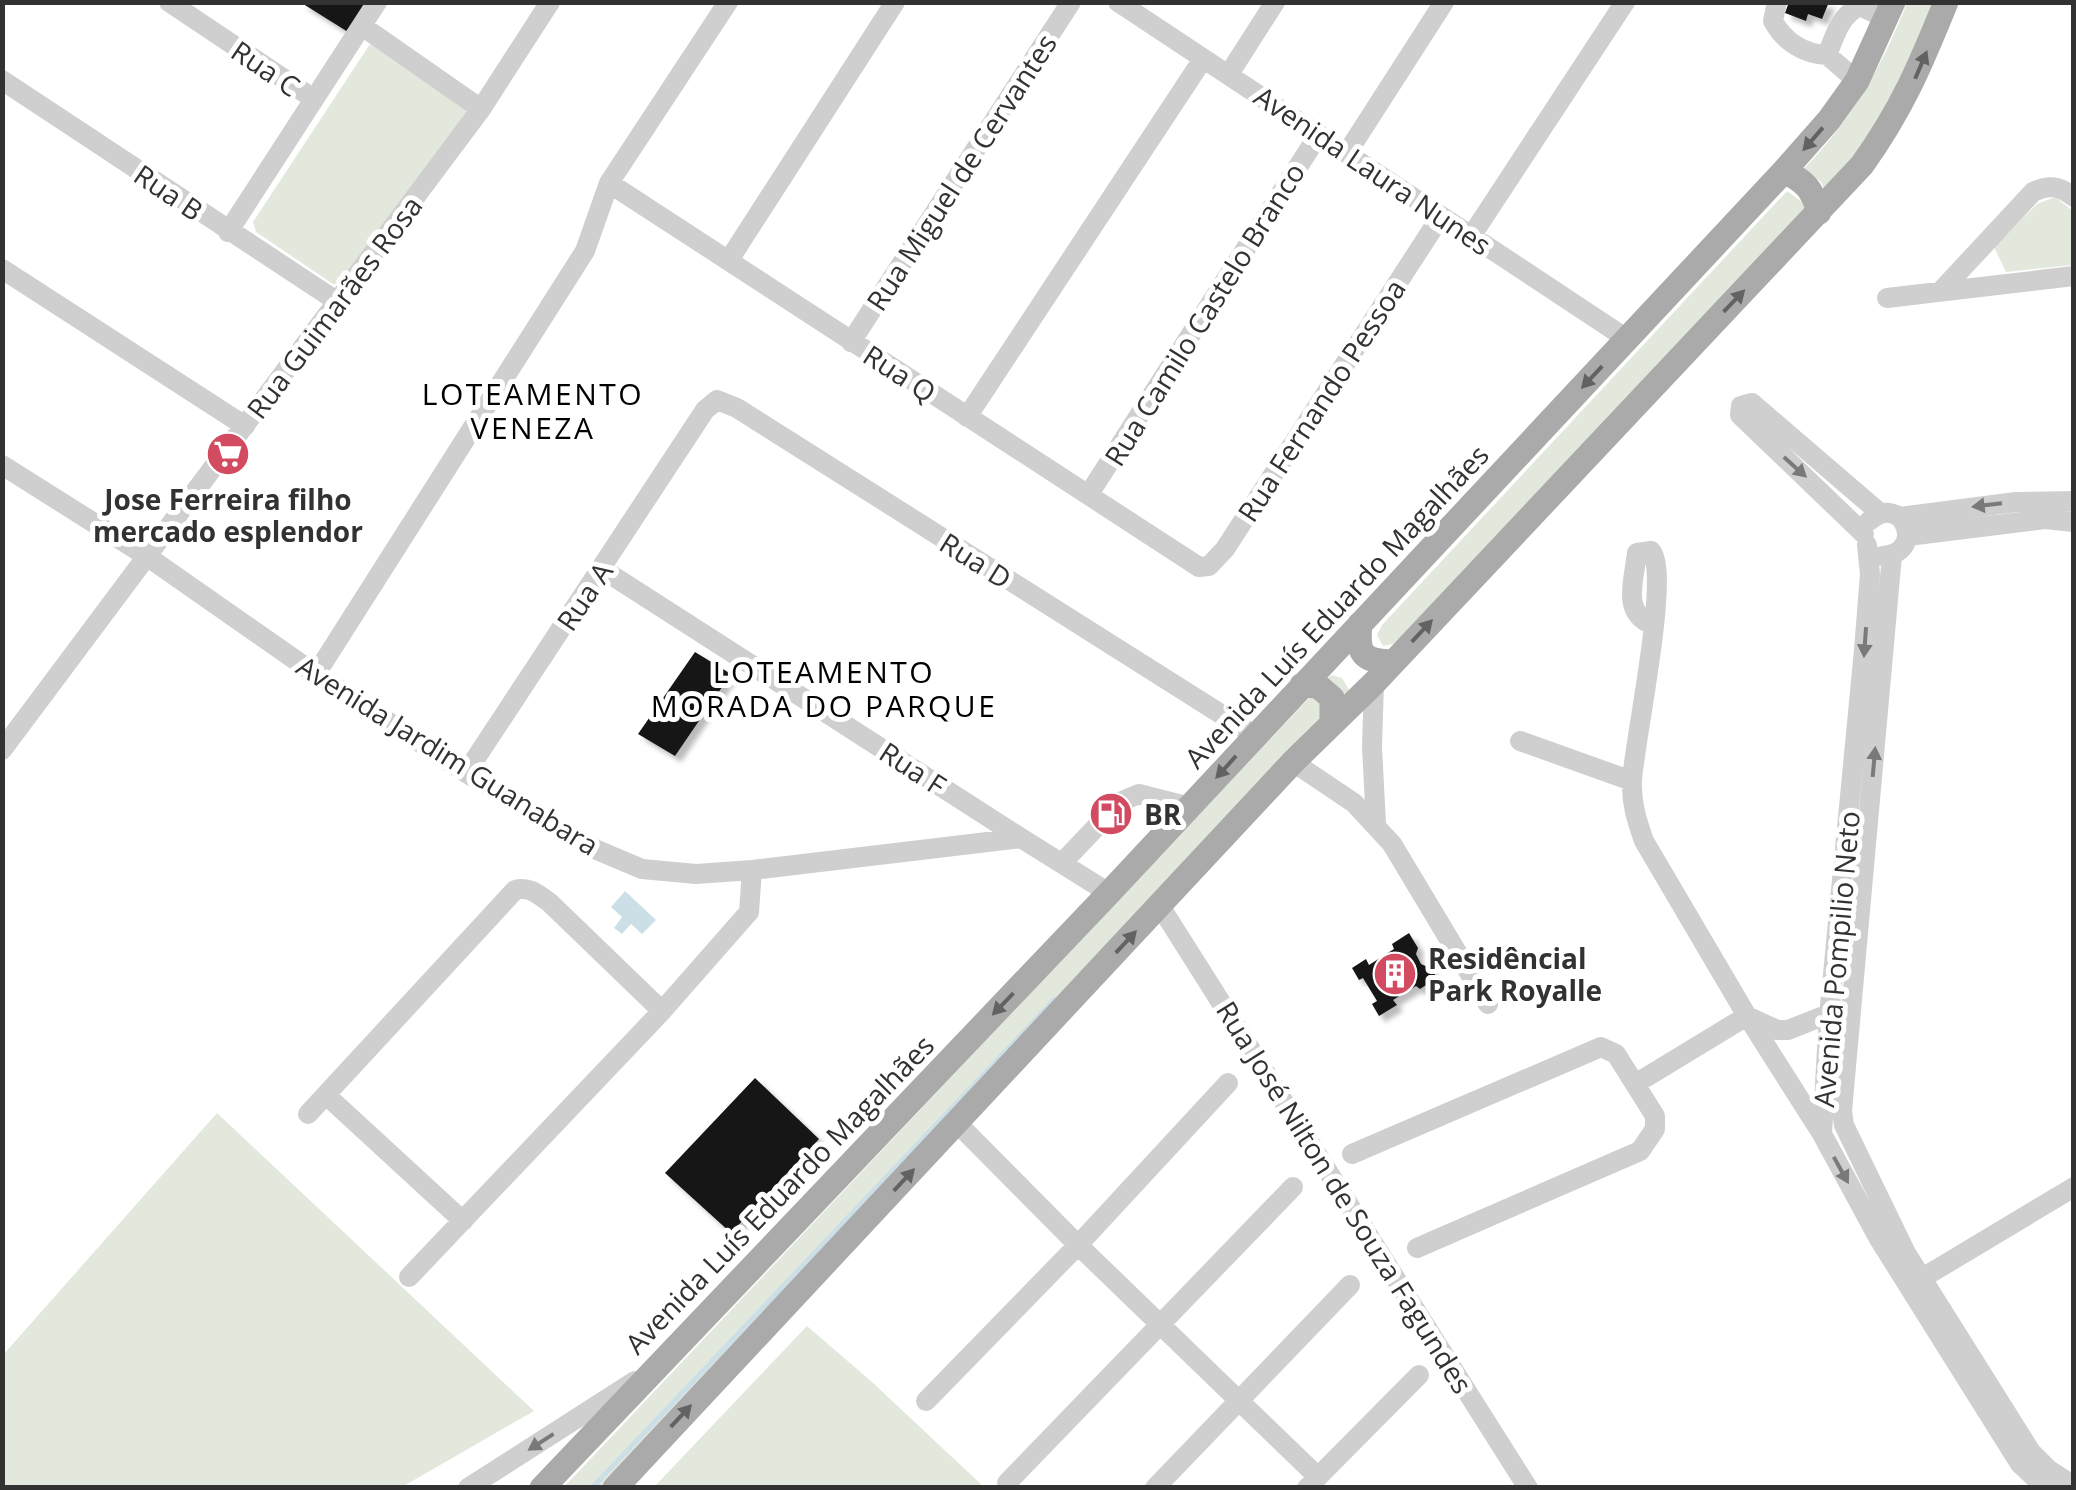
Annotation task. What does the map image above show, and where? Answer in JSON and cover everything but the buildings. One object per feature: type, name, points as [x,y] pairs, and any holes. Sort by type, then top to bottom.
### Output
[{"type":"main road","points":[[615,1488],[1293,762],[1374,683],[1862,165],[1891,125],[1918,74],[1946,2]]},
{"type":"main road","name":"Avenida Luís Eduardo Magalhães","points":[[542,1488],[1109,893],[1784,171],[1830,120],[1857,81],[1890,11]]},
{"type":"main road","points":[[1784,171],[1807,183],[1814,192],[1819,212]]},
{"type":"main road","points":[[1360,624],[1358,644],[1362,652],[1376,661],[1393,662]]},
{"type":"main road","points":[[1302,685],[1318,686],[1332,698],[1332,723]]},
{"type":"street","name":"Rua C","points":[[169,2],[314,100]]},
{"type":"street","points":[[228,232],[378,2]]},
{"type":"street","name":"Rua Guimarães Rosa","points":[[2,750],[480,110],[550,2]]},
{"type":"street","points":[[585,251],[609,182],[728,2]]},
{"type":"street","points":[[729,260],[895,2]]},
{"type":"street","name":"Rua Miguel de Cervantes","points":[[851,342],[1071,2]]},
{"type":"street","name":"Avenida Laura Nunes","points":[[1118,2],[1627,339]]},
{"type":"street","points":[[1229,74],[1275,2]]},
{"type":"street","points":[[1347,153],[1444,2]]},
{"type":"street","points":[[1472,236],[1624,2]]},
{"type":"street","points":[[1778,2],[1773,21],[1781,36],[1815,54],[1827,55],[1857,81]]},
{"type":"street","points":[[1827,55],[1849,11],[1860,6],[1890,11]]},
{"type":"street","points":[[362,26],[480,110]]},
{"type":"street","points":[[968,417],[1203,59]]},
{"type":"street","name":"Rua B","points":[[2,80],[338,302]]},
{"type":"street","name":"Rua Camilo Castelo Branco","points":[[1090,494],[1318,134]]},
{"type":"street","name":"Rua Q","points":[[609,182],[1090,494],[1191,564]]},
{"type":"street","points":[[1940,292],[2033,192],[2044,186],[2056,186],[2074,197]]},
{"type":"street","points":[[316,674],[585,251],[628,195]]},
{"type":"street","name":"Rua Fernando Pessoa","points":[[1191,564],[1209,566],[1225,548],[1441,216]]},
{"type":"street","points":[[2,269],[245,426]]},
{"type":"street","points":[[1887,298],[2074,276]]},
{"type":"street","name":"Rua D","points":[[700,417],[717,400],[737,408],[1254,736]]},
{"type":"street","points":[[1752,403],[1896,522],[1903,548],[1882,556],[1740,416],[1742,406],[1752,403]]},
{"type":"street","name":"Rua A","points":[[466,773],[700,417]]},
{"type":"street","name":"Avenida Jardim Guanabara","points":[[2,465],[148,557],[466,773],[598,850],[642,869],[696,874],[752,870],[1021,838]]},
{"type":"street","points":[[1896,522],[2016,502],[2074,502]]},
{"type":"street","points":[[1866,539],[1869,521],[2074,522]]},
{"type":"street","name":"Avenida Pompilio Neto","points":[[1866,539],[1870,574],[1829,1016],[1822,1134],[2031,1452],[2074,1486]]},
{"type":"street","name":"Avenida Pompilio Neto","points":[[1892,555],[1860,934],[1850,1002],[1844,1125],[1916,1282],[2020,1464],[2046,1488]]},
{"type":"street","name":"Rua F","points":[[602,569],[1021,838]]},
{"type":"street","points":[[1653,625],[1632,781],[1633,812],[1644,842],[1822,1134]]},
{"type":"street","points":[[1374,683],[1376,824]]},
{"type":"street","points":[[1520,741],[1632,781]]},
{"type":"street","points":[[1293,762],[1354,803],[1376,824],[1392,844],[1488,1004]]},
{"type":"street","points":[[1062,863],[1120,802],[1140,794],[1190,807]]},
{"type":"street","points":[[1021,838],[1109,893]]},
{"type":"street","points":[[409,1278],[662,1011],[750,912],[752,870]]},
{"type":"street","points":[[308,1114],[515,890],[524,888],[549,902],[662,1011]]},
{"type":"street","name":"Rua José Nilton de Souza Fagundes","points":[[1160,906],[1528,1488]]},
{"type":"street","points":[[1747,1016],[1777,1030],[1829,1016],[1850,1002]]},
{"type":"street","points":[[1635,1084],[1747,1016]]},
{"type":"street","points":[[1352,1154],[1601,1047],[1616,1054],[1655,1116],[1655,1129],[1640,1151],[1417,1248]]},
{"type":"street","points":[[926,1402],[1078,1246],[1228,1083]]},
{"type":"street","points":[[326,1094],[462,1220]]},
{"type":"street","points":[[957,1123],[1238,1402],[1312,1482],[1419,1375]]},
{"type":"street","points":[[1006,1483],[1293,1187]]},
{"type":"street","points":[[1916,1282],[2074,1187]]},
{"type":"street","points":[[1155,1488],[1350,1286]]},
{"type":"street","points":[[484,1485],[652,1370]]},
{"type":"shaded area","points":[[1907,3],[1940,3],[1905,86],[1827,195],[1821,182],[1804,169],[1864,91]]},
{"type":"shaded area","points":[[370,44],[472,106],[343,283],[333,284],[256,232],[253,222]]},
{"type":"shaded area","points":[[1787,191],[1805,204],[1804,220],[1397,643],[1383,646],[1377,635],[1382,625]]},
{"type":"shaded area","points":[[2055,197],[2073,211],[2073,265],[2006,272],[1994,247],[2037,204]]},
{"type":"shaded area","points":[[1331,675],[1342,678],[1353,696],[608,1487],[563,1488]]},
{"type":"shaded area","points":[[625,891],[656,920],[642,934],[631,924],[622,934],[614,928],[622,917],[611,907]]},
{"type":"shaded area","points":[[217,1113],[534,1411],[402,1487],[3,1487],[3,1355]]},
{"type":"shaded area","points":[[807,1326],[872,1382],[984,1487],[654,1487]]},
{"type":"waterway","points":[[592,1488],[1054,1000]]},
{"type":"place","name":"Jose Ferreira filho mercado esplendor","points":[[228,454]]},
{"type":"place","name":"BR","points":[[1111,814]]},
{"type":"place","name":"Residêncial Park Royalle","points":[[1395,974]]},
{"type":"district","name":"LOTEAMENTO VENEZA","points":[[533,410]]},
{"type":"district","name":"LOTEAMENTO MORADA DO PARQUE","points":[[824,688]]}]
